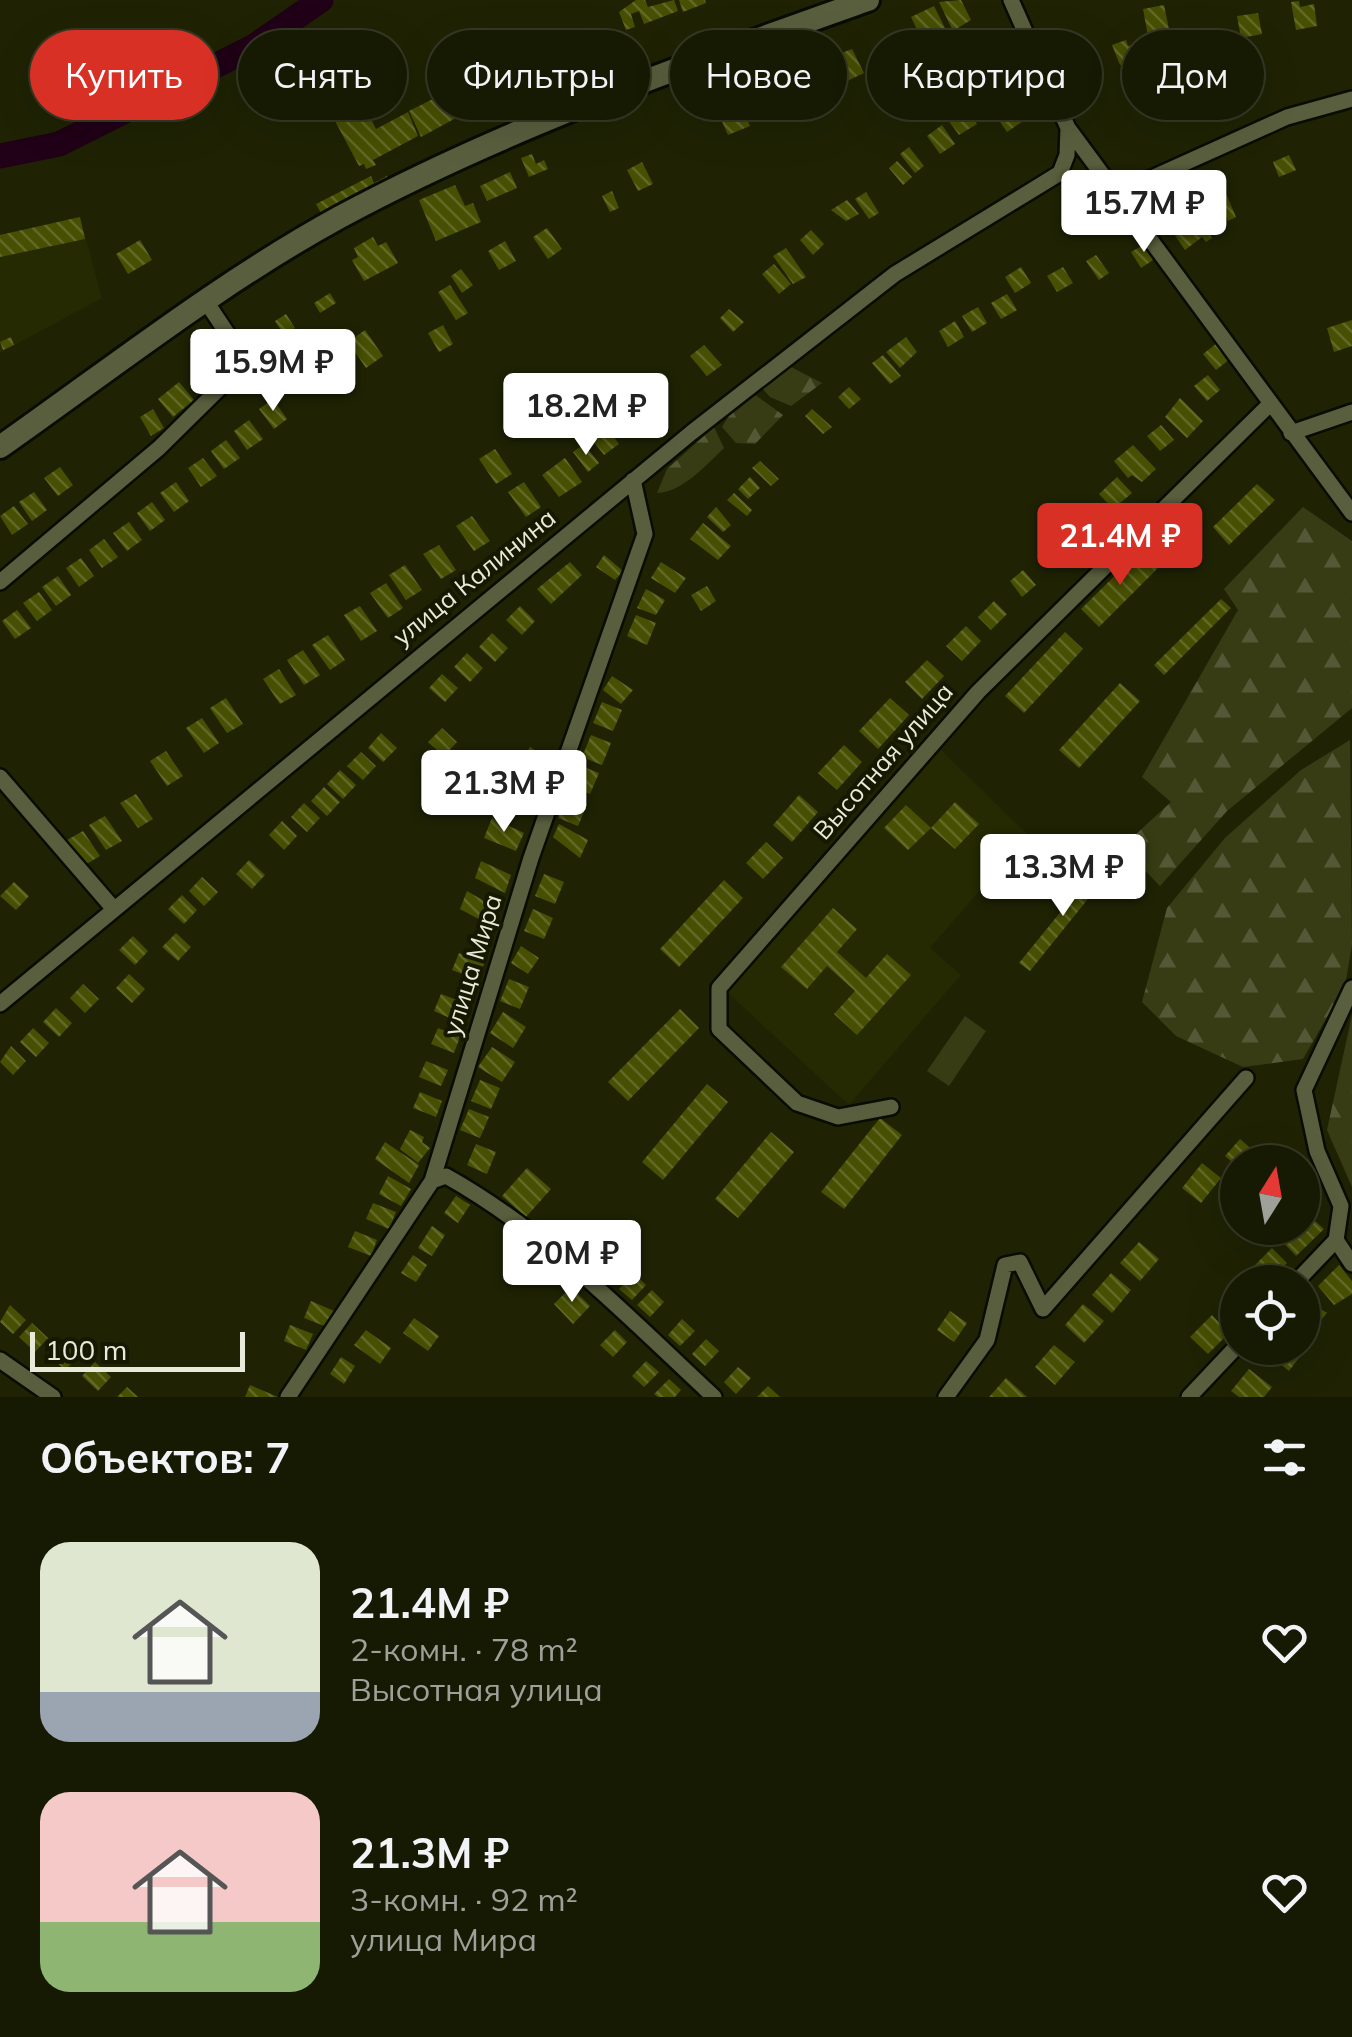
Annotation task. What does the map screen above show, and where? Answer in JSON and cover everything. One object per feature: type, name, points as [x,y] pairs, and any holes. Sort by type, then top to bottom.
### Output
[{"type":"street","points":[[0,447],[207,303],[340,218],[486,147],[702,59],[868,0]]},
{"type":"street","points":[[1011,0],[1068,128],[1352,513]]},
{"type":"street","points":[[1112,184],[1136,185],[1287,118],[1352,99]]},
{"type":"street","name":"улица Калинина","points":[[0,1004],[633,480],[895,274],[1060,173],[1067,156],[1068,128]]},
{"type":"street","points":[[0,582],[159,448],[236,372],[242,357],[239,346],[207,303]]},
{"type":"street","name":"Высотная улица","points":[[891,1107],[838,1117],[797,1104],[719,1029],[719,988],[978,692],[1270,404]]},
{"type":"street","points":[[1291,434],[1352,412]]},
{"type":"street","name":"улица Мира","points":[[288,1397],[432,1181],[530,858],[646,534],[633,480]]},
{"type":"street","points":[[0,776],[113,908]]},
{"type":"street","points":[[1312,1265],[1336,1240],[1341,1206],[1317,1152],[1304,1090],[1352,988]]},
{"type":"street","points":[[946,1397],[987,1340],[1005,1264],[1020,1262],[1043,1309],[1246,1078]]},
{"type":"street","points":[[432,1181],[446,1176],[553,1248],[714,1397]]},
{"type":"street","points":[[1336,1240],[1352,1264]]},
{"type":"street","points":[[0,1360],[53,1397]]},
{"type":"street","points":[[1189,1397],[1220,1364]]},
{"type":"shaded area","points":[[80,217],[102,298],[0,353],[0,235]]},
{"type":"shaded area","points":[[940,749],[1028,835],[930,948],[961,975],[849,1105],[727,992]]},
{"type":"green space","points":[[787,365],[822,383],[791,406],[770,397],[762,388]]},
{"type":"green space","points":[[754,394],[783,415],[755,444],[736,443],[722,427],[735,406]]},
{"type":"green space","points":[[714,427],[724,448],[685,483],[657,493],[667,469]]},
{"type":"green space","points":[[1303,507],[1352,541],[1352,708],[1227,811],[1160,886],[1122,847],[1171,802],[1142,777],[1238,610],[1224,589]]},
{"type":"green space","points":[[1350,740],[1352,945],[1345,986],[1303,1059],[1243,1067],[1176,1036],[1142,1002],[1167,908],[1225,838],[1301,770]]},
{"type":"green space","points":[[1352,1015],[1352,1187],[1327,1130]]},
{"type":"green space","points":[[965,1016],[986,1031],[949,1086],[927,1071]]},
{"type":"building","points":[[636,0],[645,0],[648,7],[674,0],[678,11],[644,24],[639,11],[631,14],[635,27],[626,30],[619,12]]},
{"type":"building","points":[[679,0],[705,0],[706,3],[683,12]]},
{"type":"building","points":[[961,0],[971,20],[953,30],[939,2]]},
{"type":"building","points":[[1299,1],[1300,7],[1314,4],[1317,26],[1296,30],[1291,2]]},
{"type":"building","points":[[1164,5],[1169,30],[1147,30],[1143,9]]},
{"type":"building","points":[[934,6],[946,30],[917,30],[911,17]]},
{"type":"building","points":[[1258,13],[1261,30],[1240,30],[1237,16]]},
{"type":"building","points":[[1122,41],[1122,65],[1120,65],[1112,45]]},
{"type":"building","points":[[852,49],[864,73],[847,81],[847,51]]},
{"type":"building","points":[[427,102],[427,120],[452,120],[421,137],[409,111]]},
{"type":"building","points":[[408,112],[418,136],[373,160],[376,165],[366,169],[364,164],[359,166],[335,120],[371,120],[376,129],[393,120],[407,120]]},
{"type":"building","points":[[721,120],[747,120],[750,126],[728,135]]},
{"type":"building","points":[[948,120],[974,120],[977,124],[959,135]]},
{"type":"building","points":[[999,120],[1023,121],[1007,132]]},
{"type":"building","points":[[942,125],[955,144],[940,154],[927,136]]},
{"type":"building","points":[[909,147],[924,166],[915,173],[900,154]]},
{"type":"building","points":[[532,154],[536,164],[544,160],[548,169],[529,177],[521,158]]},
{"type":"building","points":[[1289,155],[1296,170],[1279,177],[1273,162]]},
{"type":"building","points":[[897,161],[912,177],[903,185],[889,168]]},
{"type":"building","points":[[642,162],[653,184],[638,191],[627,170]]},
{"type":"building","points":[[510,172],[517,188],[487,201],[480,186]]},
{"type":"building","points":[[371,176],[374,183],[387,176],[390,181],[322,215],[316,204]]},
{"type":"building","points":[[455,185],[465,206],[473,203],[481,222],[436,241],[419,200]]},
{"type":"building","points":[[612,191],[619,208],[610,212],[602,196]]},
{"type":"building","points":[[1225,191],[1236,217],[1228,221],[1224,213],[1212,218],[1205,200]]},
{"type":"building","points":[[866,192],[879,213],[869,219],[855,199]]},
{"type":"building","points":[[847,200],[859,214],[846,221],[831,210]]},
{"type":"building","points":[[80,217],[85,239],[0,257],[0,235]]},
{"type":"building","points":[[1197,217],[1212,238],[1206,242],[1202,237],[1185,250],[1174,234]]},
{"type":"building","points":[[547,228],[562,249],[548,259],[533,237]]},
{"type":"building","points":[[811,230],[824,244],[813,255],[800,240]]},
{"type":"building","points":[[373,237],[378,246],[386,242],[398,263],[364,281],[352,260],[358,257],[354,248]]},
{"type":"building","points":[[140,240],[152,260],[128,274],[116,254]]},
{"type":"building","points":[[505,241],[516,261],[499,270],[488,251]]},
{"type":"building","points":[[1147,243],[1156,258],[1141,268],[1131,252]]},
{"type":"building","points":[[786,248],[806,277],[793,284],[773,256]]},
{"type":"building","points":[[1096,255],[1109,273],[1099,280],[1086,261]]},
{"type":"building","points":[[774,264],[791,284],[779,294],[762,274]]},
{"type":"building","points":[[1021,267],[1031,283],[1015,293],[1005,277]]},
{"type":"building","points":[[1063,267],[1073,283],[1057,292],[1047,276]]},
{"type":"building","points":[[461,269],[473,285],[462,293],[451,276]]},
{"type":"building","points":[[450,285],[468,313],[456,320],[438,292]]},
{"type":"building","points":[[330,293],[336,303],[320,313],[314,303]]},
{"type":"building","points":[[1007,294],[1017,310],[1001,319],[991,303]]},
{"type":"building","points":[[978,307],[987,323],[972,332],[962,316]]},
{"type":"building","points":[[729,309],[744,322],[733,332],[720,318]]},
{"type":"building","points":[[286,314],[295,328],[284,335],[275,321]]},
{"type":"building","points":[[1352,320],[1352,346],[1334,352],[1327,328]]},
{"type":"building","points":[[955,321],[964,337],[948,347],[939,331]]},
{"type":"building","points":[[443,325],[453,344],[439,352],[428,333]]},
{"type":"building","points":[[365,330],[383,356],[366,368],[348,342]]},
{"type":"building","points":[[11,337],[14,345],[3,350],[0,342]]},
{"type":"building","points":[[906,337],[917,352],[900,368],[886,352]]},
{"type":"building","points":[[1217,343],[1230,359],[1216,370],[1203,354]]},
{"type":"building","points":[[704,345],[722,365],[707,376],[690,356]]},
{"type":"building","points":[[883,355],[901,376],[890,384],[872,363]]},
{"type":"building","points":[[1208,375],[1220,390],[1207,401],[1194,386]]},
{"type":"building","points":[[179,382],[194,400],[173,417],[158,399]]},
{"type":"building","points":[[849,387],[861,399],[849,409],[838,397]]},
{"type":"building","points":[[642,392],[661,418],[639,435],[623,415],[634,409],[629,402]]},
{"type":"building","points":[[1180,398],[1203,421],[1187,438],[1165,417]]},
{"type":"building","points":[[273,399],[287,419],[274,429],[259,409]]},
{"type":"building","points":[[153,409],[164,428],[151,436],[140,417]]},
{"type":"building","points":[[812,409],[832,427],[823,434],[805,416]]},
{"type":"building","points":[[249,420],[263,439],[247,450],[234,431]]},
{"type":"building","points":[[1161,425],[1174,440],[1160,451],[1147,436]]},
{"type":"building","points":[[606,426],[619,444],[604,455],[590,437]]},
{"type":"building","points":[[226,440],[240,458],[224,469],[211,451]]},
{"type":"building","points":[[584,444],[599,463],[588,472],[573,452]]},
{"type":"building","points":[[1133,445],[1156,469],[1142,482],[1132,475],[1128,478],[1114,461]]},
{"type":"building","points":[[495,449],[512,474],[496,484],[479,459]]},
{"type":"building","points":[[203,458],[217,476],[201,487],[188,468]]},
{"type":"building","points":[[565,458],[582,482],[559,497],[542,475]]},
{"type":"building","points":[[760,461],[779,479],[771,486],[752,468]]},
{"type":"building","points":[[60,467],[73,485],[58,496],[44,478]]},
{"type":"building","points":[[750,477],[760,488],[748,499],[738,489]]},
{"type":"building","points":[[1117,477],[1132,493],[1113,509],[1099,494]]},
{"type":"building","points":[[176,482],[189,501],[174,512],[160,493]]},
{"type":"building","points":[[524,482],[541,507],[526,517],[508,492]]},
{"type":"building","points":[[1257,484],[1275,500],[1229,545],[1213,527]]},
{"type":"building","points":[[34,492],[47,510],[32,521],[19,502]]},
{"type":"building","points":[[734,493],[752,510],[747,516],[727,500]]},
{"type":"building","points":[[152,502],[165,520],[150,531],[137,513]]},
{"type":"building","points":[[14,506],[28,524],[12,535],[0,516]]},
{"type":"building","points":[[716,507],[731,525],[723,532],[707,517]]},
{"type":"building","points":[[1083,508],[1098,523],[1079,543],[1064,528]]},
{"type":"building","points":[[472,516],[490,541],[474,551],[456,526]]},
{"type":"building","points":[[129,522],[142,540],[127,551],[113,533]]},
{"type":"building","points":[[703,523],[731,546],[718,560],[690,539]]},
{"type":"building","points":[[1055,537],[1070,552],[1054,568],[1039,553]]},
{"type":"building","points":[[104,539],[118,557],[102,568],[89,550]]},
{"type":"building","points":[[439,545],[456,570],[441,579],[423,554]]},
{"type":"building","points":[[1142,549],[1159,567],[1099,627],[1081,609]]},
{"type":"building","points":[[604,555],[623,571],[615,580],[596,567]]},
{"type":"building","points":[[81,558],[94,576],[79,587],[66,568]]},
{"type":"building","points":[[570,562],[582,575],[551,604],[537,589]]},
{"type":"building","points":[[661,562],[686,578],[675,593],[651,578]]},
{"type":"building","points":[[405,565],[422,590],[406,600],[389,575]]},
{"type":"building","points":[[1023,570],[1036,585],[1022,597],[1010,581]]},
{"type":"building","points":[[58,576],[71,595],[56,606],[42,587]]},
{"type":"building","points":[[386,583],[403,608],[388,618],[370,593]]},
{"type":"building","points":[[707,586],[716,601],[701,611],[691,595]]},
{"type":"building","points":[[646,589],[665,600],[656,615],[637,608]]},
{"type":"building","points":[[39,592],[52,610],[37,621],[23,603]]},
{"type":"building","points":[[1221,599],[1231,608],[1164,675],[1154,665]]},
{"type":"building","points":[[994,601],[1007,614],[991,630],[978,617]]},
{"type":"building","points":[[360,606],[377,631],[361,641],[344,615]]},
{"type":"building","points":[[520,606],[535,621],[522,635],[506,620]]},
{"type":"building","points":[[17,610],[31,628],[15,639],[2,621]]},
{"type":"building","points":[[636,615],[656,623],[647,645],[627,636]]},
{"type":"building","points":[[966,626],[981,641],[962,661],[946,646]]},
{"type":"building","points":[[1065,632],[1083,649],[1024,713],[1005,696]]},
{"type":"building","points":[[492,633],[508,648],[495,662],[479,647]]},
{"type":"building","points":[[328,635],[345,660],[330,670],[312,645]]},
{"type":"building","points":[[303,650],[320,675],[304,685],[287,660]]},
{"type":"building","points":[[467,653],[483,668],[470,682],[454,667]]},
{"type":"building","points":[[927,660],[944,676],[922,699],[905,682]]},
{"type":"building","points":[[279,669],[296,695],[280,704],[263,679]]},
{"type":"building","points":[[442,674],[458,688],[445,702],[429,688]]},
{"type":"building","points":[[612,676],[633,690],[621,704],[603,690]]},
{"type":"building","points":[[1120,683],[1140,701],[1079,768],[1059,750]]},
{"type":"building","points":[[226,698],[243,724],[227,733],[210,708]]},
{"type":"building","points":[[890,698],[909,715],[878,749],[859,731]]},
{"type":"building","points":[[602,702],[622,710],[613,731],[593,723]]},
{"type":"building","points":[[202,718],[219,743],[204,753],[186,728]]},
{"type":"building","points":[[442,728],[457,742],[444,756],[428,742]]},
{"type":"building","points":[[381,733],[397,748],[383,762],[368,748]]},
{"type":"building","points":[[591,735],[611,743],[602,765],[582,757]]},
{"type":"building","points":[[844,745],[862,762],[837,790],[818,773]]},
{"type":"building","points":[[530,747],[552,761],[539,780],[519,767]]},
{"type":"building","points":[[166,751],[183,776],[167,786],[150,761]]},
{"type":"building","points":[[361,752],[376,766],[363,780],[347,766]]},
{"type":"building","points":[[579,765],[599,773],[590,794],[570,786]]},
{"type":"building","points":[[340,770],[356,785],[343,799],[327,784]]},
{"type":"building","points":[[517,770],[536,784],[522,807],[503,796]]},
{"type":"building","points":[[324,787],[340,802],[327,816],[311,801]]},
{"type":"building","points":[[136,794],[153,819],[138,828],[120,803]]},
{"type":"building","points":[[799,795],[818,812],[792,842],[773,825]]},
{"type":"building","points":[[567,796],[587,805],[578,826],[558,818]]},
{"type":"building","points":[[955,802],[979,824],[955,849],[931,828]]},
{"type":"building","points":[[304,803],[320,818],[307,832],[291,817]]},
{"type":"building","points":[[906,805],[931,828],[908,850],[884,828]]},
{"type":"building","points":[[105,816],[122,841],[106,850],[89,825]]},
{"type":"building","points":[[492,818],[524,833],[516,851],[484,838]]},
{"type":"building","points":[[282,821],[297,836],[284,850],[269,835]]},
{"type":"building","points":[[559,824],[588,840],[580,858],[553,837]]},
{"type":"building","points":[[83,831],[100,856],[85,865],[67,840]]},
{"type":"building","points":[[766,842],[783,858],[763,879],[746,863]]},
{"type":"building","points":[[249,860],[265,875],[252,889],[236,874]]},
{"type":"building","points":[[481,861],[511,875],[505,893],[475,878]]},
{"type":"building","points":[[1098,866],[1108,874],[1030,971],[1019,963]]},
{"type":"building","points":[[544,874],[564,882],[555,904],[535,896]]},
{"type":"building","points":[[202,877],[218,892],[204,906],[189,891]]},
{"type":"building","points":[[724,880],[743,898],[679,967],[660,949]]},
{"type":"building","points":[[14,882],[29,896],[16,910],[0,896]]},
{"type":"building","points":[[467,891],[496,908],[488,924],[460,909]]},
{"type":"building","points":[[182,895],[197,910],[184,924],[168,909]]},
{"type":"building","points":[[833,908],[857,929],[837,952],[866,978],[887,954],[911,975],[857,1035],[834,1014],[855,991],[827,966],[807,989],[781,967]]},
{"type":"building","points":[[533,909],[553,918],[544,939],[524,931]]},
{"type":"building","points":[[176,933],[191,947],[178,961],[162,947]]},
{"type":"building","points":[[133,936],[148,951],[135,965],[119,950]]},
{"type":"building","points":[[521,946],[539,958],[528,974],[511,963]]},
{"type":"building","points":[[459,953],[484,964],[476,979],[452,970]]},
{"type":"building","points":[[129,974],[145,989],[132,1003],[116,988]]},
{"type":"building","points":[[509,979],[529,987],[520,1009],[500,1001]]},
{"type":"building","points":[[83,984],[99,999],[85,1013],[70,998]]},
{"type":"building","points":[[441,994],[470,1005],[461,1023],[434,1011]]},
{"type":"building","points":[[56,1008],[72,1023],[59,1037],[43,1022]]},
{"type":"building","points":[[680,1009],[699,1028],[628,1101],[608,1082]]},
{"type":"building","points":[[503,1012],[526,1027],[513,1048],[490,1033]]},
{"type":"building","points":[[33,1028],[49,1043],[36,1057],[20,1042]]},
{"type":"building","points":[[438,1028],[460,1037],[454,1053],[431,1044]]},
{"type":"building","points":[[11,1046],[26,1061],[13,1075],[0,1062]]},
{"type":"building","points":[[492,1047],[515,1062],[502,1082],[478,1067]]},
{"type":"building","points":[[426,1061],[448,1070],[441,1086],[419,1077]]},
{"type":"building","points":[[480,1080],[500,1088],[491,1109],[471,1101]]},
{"type":"building","points":[[707,1084],[728,1102],[663,1180],[642,1162]]},
{"type":"building","points":[[420,1092],[442,1101],[436,1117],[413,1108]]},
{"type":"building","points":[[469,1109],[489,1117],[480,1138],[460,1130]]},
{"type":"building","points":[[880,1118],[902,1135],[844,1209],[821,1192]]},
{"type":"building","points":[[410,1130],[424,1137],[422,1142],[430,1148],[418,1163],[400,1149]]},
{"type":"building","points":[[771,1132],[794,1152],[738,1218],[715,1199]]},
{"type":"building","points":[[385,1142],[419,1165],[409,1183],[375,1159]]},
{"type":"building","points":[[476,1144],[496,1152],[487,1174],[467,1165]]},
{"type":"building","points":[[1202,1163],[1220,1177],[1201,1203],[1182,1188]]},
{"type":"building","points":[[527,1168],[551,1189],[526,1217],[502,1196]]},
{"type":"building","points":[[388,1176],[411,1189],[401,1206],[379,1194]]},
{"type":"building","points":[[456,1196],[470,1205],[458,1223],[444,1213]]},
{"type":"building","points":[[373,1203],[396,1212],[389,1229],[366,1219]]},
{"type":"building","points":[[432,1226],[445,1235],[432,1256],[418,1248]]},
{"type":"building","points":[[355,1231],[377,1240],[371,1256],[348,1247]]},
{"type":"building","points":[[579,1231],[592,1243],[578,1258],[565,1246]]},
{"type":"building","points":[[1139,1242],[1159,1259],[1140,1281],[1120,1263]]},
{"type":"building","points":[[525,1244],[537,1254],[516,1279],[504,1269]]},
{"type":"building","points":[[1286,1245],[1307,1245],[1296,1256]]},
{"type":"building","points":[[1272,1248],[1287,1263],[1285,1265],[1255,1265]]},
{"type":"building","points":[[607,1253],[620,1265],[606,1280],[593,1268]]},
{"type":"building","points":[[413,1255],[427,1265],[416,1282],[401,1273]]},
{"type":"building","points":[[1339,1265],[1352,1281],[1352,1294],[1334,1305],[1320,1284]]},
{"type":"building","points":[[634,1273],[646,1285],[632,1300],[619,1289]]},
{"type":"building","points":[[1111,1273],[1131,1290],[1112,1313],[1092,1295]]},
{"type":"building","points":[[571,1287],[590,1306],[573,1324],[554,1304]]},
{"type":"building","points":[[652,1290],[664,1302],[650,1317],[637,1305]]},
{"type":"building","points":[[311,1301],[334,1311],[327,1327],[304,1318]]},
{"type":"building","points":[[1083,1304],[1104,1321],[1084,1343],[1065,1325]]},
{"type":"building","points":[[10,1305],[26,1320],[13,1334],[0,1322]]},
{"type":"building","points":[[950,1311],[967,1323],[954,1342],[937,1330]]},
{"type":"building","points":[[1212,1315],[1220,1323],[1220,1342],[1208,1354],[1190,1337]]},
{"type":"building","points":[[414,1318],[439,1336],[428,1351],[403,1333]]},
{"type":"building","points":[[682,1319],[695,1331],[680,1346],[668,1335]]},
{"type":"building","points":[[32,1323],[48,1338],[35,1352],[19,1337]]},
{"type":"building","points":[[290,1325],[313,1334],[306,1350],[284,1341]]},
{"type":"building","points":[[366,1330],[391,1348],[380,1364],[354,1345]]},
{"type":"building","points":[[615,1330],[627,1342],[613,1357],[600,1345]]},
{"type":"building","points":[[706,1339],[719,1351],[705,1366],[692,1354]]},
{"type":"building","points":[[63,1342],[79,1356],[65,1370],[50,1356]]},
{"type":"building","points":[[1054,1345],[1075,1362],[1055,1385],[1035,1367]]},
{"type":"building","points":[[341,1357],[355,1366],[344,1384],[330,1374]]},
{"type":"building","points":[[646,1361],[659,1372],[644,1387],[632,1376]]},
{"type":"building","points":[[95,1362],[111,1377],[98,1391],[82,1376]]},
{"type":"building","points":[[738,1367],[751,1378],[736,1394],[724,1382]]},
{"type":"building","points":[[1249,1369],[1272,1387],[1264,1397],[1239,1397],[1231,1391]]},
{"type":"building","points":[[1006,1378],[1027,1397],[989,1397]]},
{"type":"building","points":[[669,1379],[681,1390],[675,1397],[654,1394]]},
{"type":"building","points":[[250,1385],[278,1397],[245,1397]]},
{"type":"building","points":[[768,1386],[780,1397],[757,1397]]},
{"type":"building","points":[[127,1387],[138,1397],[117,1397]]},
{"type":"waterway","points":[[0,156],[59,144],[253,47],[321,0]]}]
